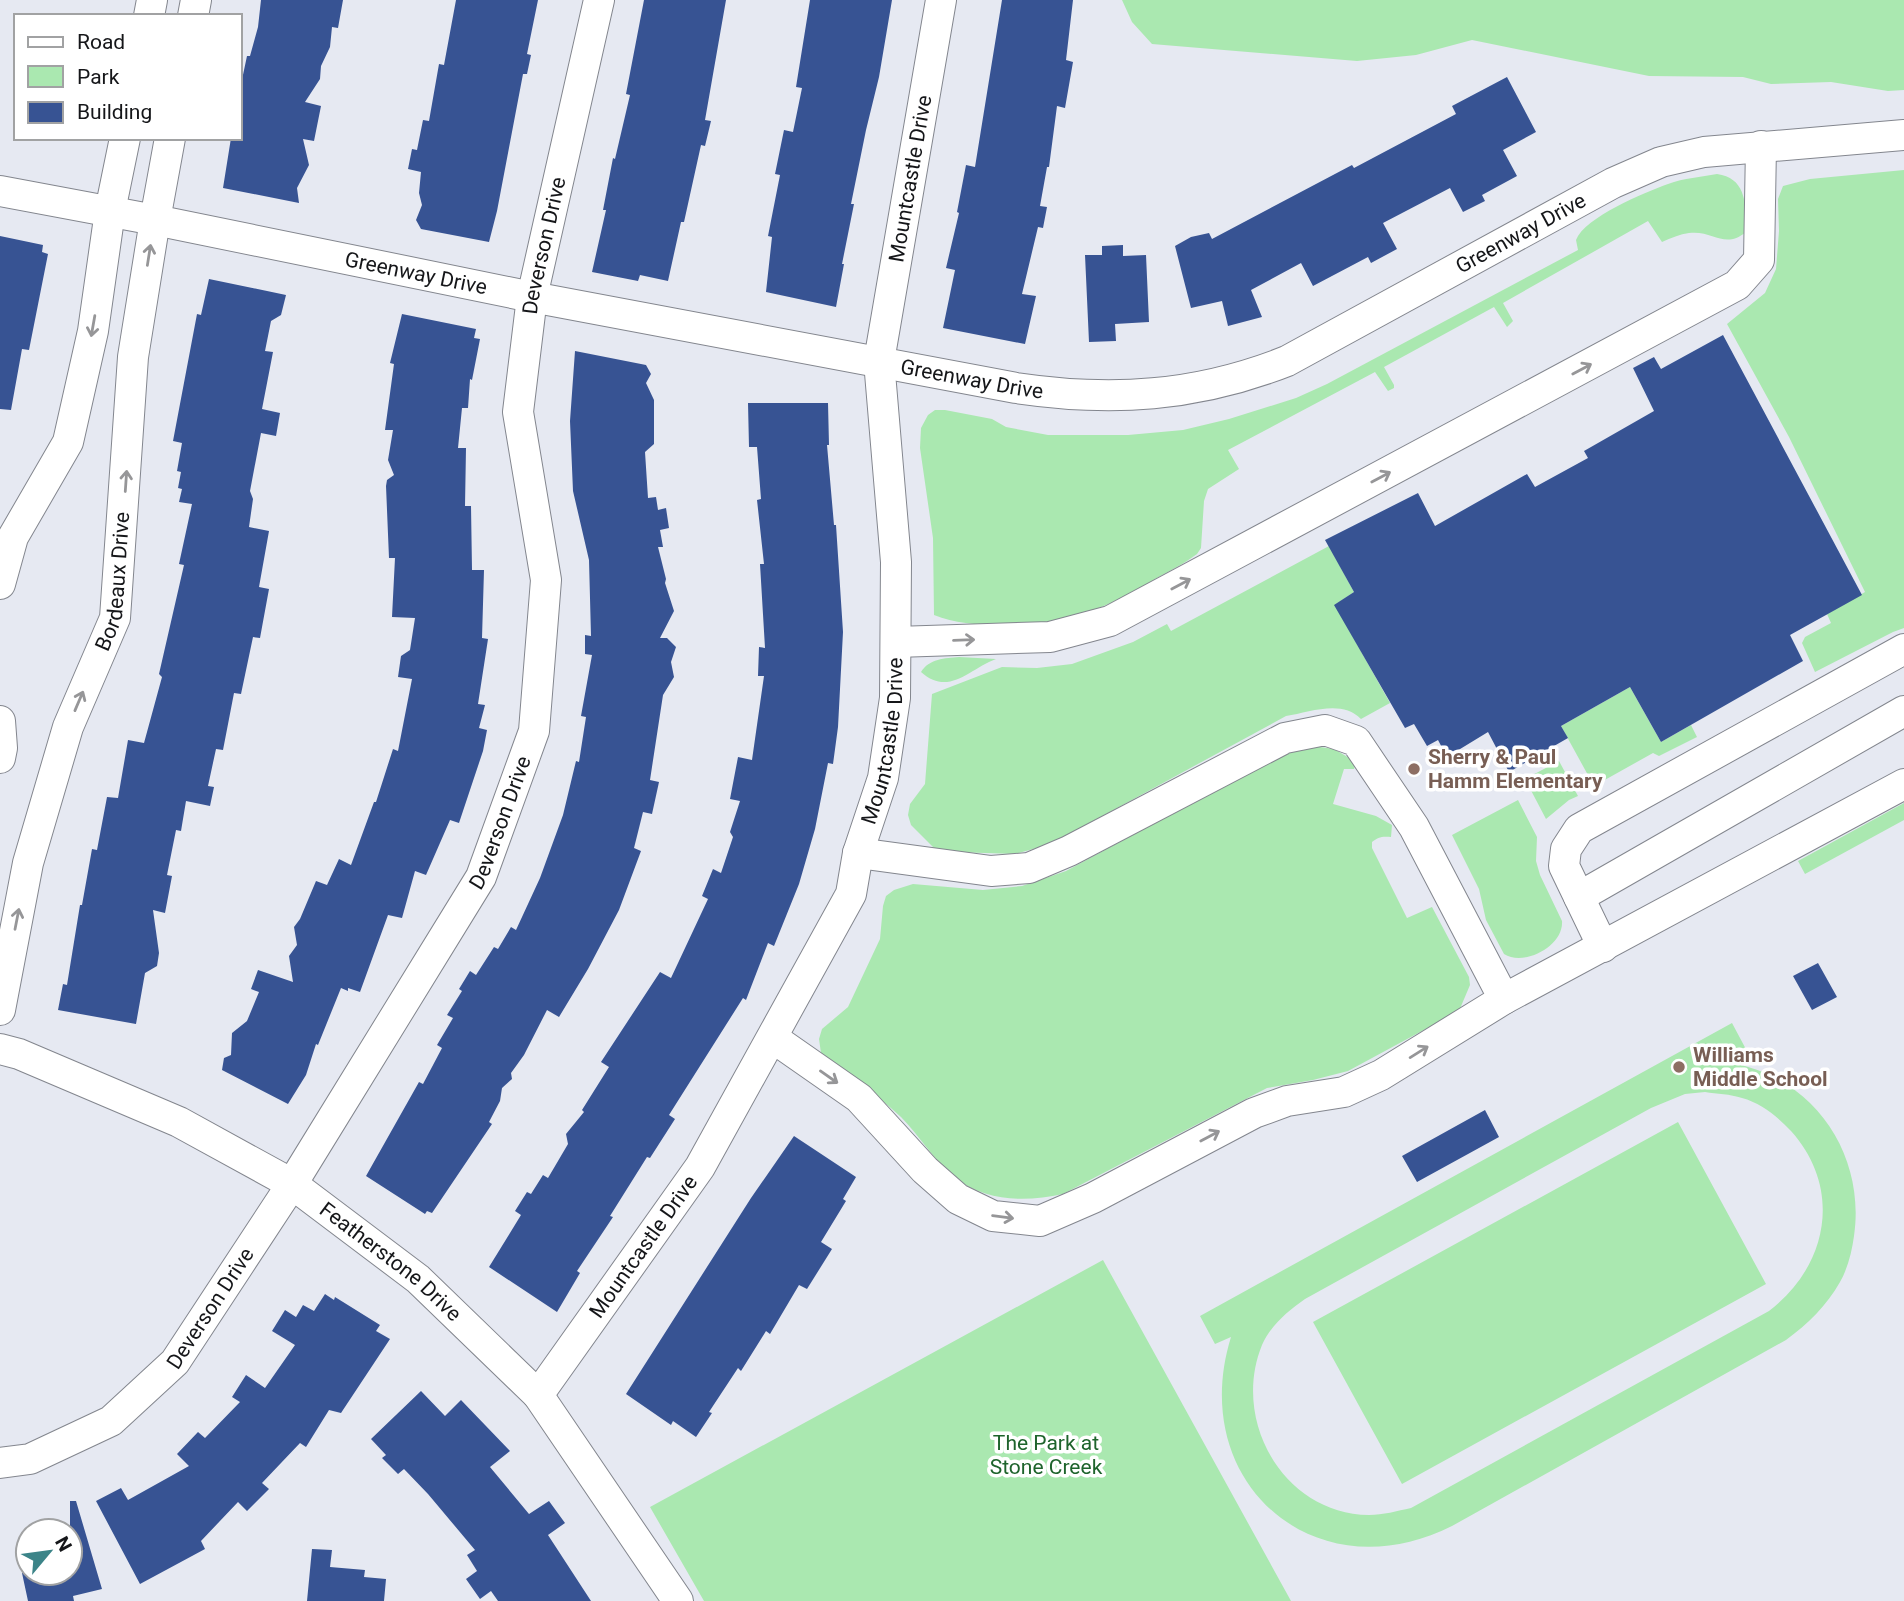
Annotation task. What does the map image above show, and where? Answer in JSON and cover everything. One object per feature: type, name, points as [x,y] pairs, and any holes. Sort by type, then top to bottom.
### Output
[{"type":"street","name":"Deverson Drive","points":[[0,1463],[30,1459],[111,1421],[175,1362],[292,1184],[481,877],[534,731],[546,580],[518,412],[532,297],[599,0]]},
{"type":"street","name":"Mountcastle Drive","points":[[538,1395],[700,1167],[850,894],[858,853],[883,778],[895,698],[897,562],[879,361],[941,0]]},
{"type":"street","name":"Greenway Drive","points":[[0,191],[532,297],[1016,387],[1079,395],[1147,395],[1205,386],[1287,361],[1636,171],[1661,162],[1685,156],[1761,146],[1904,135]]},
{"type":"street","points":[[0,584],[13,537],[68,442],[93,331],[110,211],[125,140]]},
{"type":"street","name":"Bordeaux Drive","points":[[0,1010],[35,838],[68,727],[115,618],[133,357],[170,140]]},
{"type":"street","points":[[896,642],[1049,637],[1110,621],[1737,285],[1759,260],[1761,146]]},
{"type":"street","points":[[1602,947],[1564,866],[1566,849],[1579,829],[1904,649]]},
{"type":"street","points":[[1579,897],[1904,711]]},
{"type":"street","points":[[0,721],[0,758]]},
{"type":"street","points":[[858,853],[990,872],[1029,869],[1069,851],[1285,738],[1325,730],[1356,741],[1414,827],[1503,999]]},
{"type":"street","points":[[773,1038],[859,1098],[925,1170],[958,1199],[993,1216],[1040,1221],[1093,1198],[1254,1112],[1287,1101],[1343,1092],[1381,1075],[1503,999],[1904,784]]},
{"type":"street","name":"Featherstone Drive","points":[[0,1049],[19,1054],[178,1122],[292,1184],[418,1279],[538,1395],[678,1601]]},
{"type":"green space","points":[[1122,0],[1904,0],[1904,90],[1888,91],[1831,82],[1771,84],[1743,77],[1649,76],[1472,40],[1416,55],[1357,61],[1152,44],[1132,22]]},
{"type":"green space","points":[[1904,170],[1904,628],[1815,672],[1802,643],[1805,637],[1831,623],[1827,614],[1865,592],[1789,437],[1727,324],[1765,293],[1776,269],[1778,199],[1783,186],[1810,179]]},
{"type":"green space","points":[[1717,174],[1735,181],[1743,196],[1746,232],[1738,237],[1725,239],[1689,233],[1662,242],[1648,221],[1503,303],[1513,321],[1507,327],[1494,307],[1384,367],[1394,388],[1388,391],[1375,372],[1228,450],[1239,469],[1208,489],[1204,501],[1201,548],[1187,561],[1117,600],[1062,619],[982,625],[934,615],[933,538],[920,448],[921,428],[928,415],[935,410],[992,419],[1006,427],[1048,435],[1128,435],[1183,430],[1229,419],[1296,398],[1327,384],[1578,250],[1576,240],[1582,231],[1616,207],[1674,182]]},
{"type":"green space","points":[[1329,546],[1354,592],[1335,605],[1390,703],[1361,719],[1353,713],[1335,708],[1286,716],[1051,844],[1015,854],[955,852],[934,848],[911,825],[908,815],[910,804],[925,784],[932,694],[1002,667],[1037,668],[1072,664],[1133,642],[1167,624],[1171,631]]},
{"type":"green space","points":[[959,657],[996,659],[950,682],[931,679],[921,672],[933,662]]},
{"type":"green space","points":[[1630,687],[1661,742],[1691,725],[1697,737],[1659,756],[1653,753],[1594,786],[1561,726]]},
{"type":"green space","points":[[1313,746],[1334,749],[1356,762],[1354,769],[1344,769],[1333,804],[1376,816],[1392,825],[1391,837],[1376,839],[1372,842],[1372,848],[1407,918],[1432,907],[1469,977],[1470,985],[1459,1011],[1348,1071],[1267,1088],[1063,1194],[1021,1199],[980,1192],[955,1178],[901,1117],[821,1053],[819,1039],[822,1029],[848,1007],[880,939],[886,896],[894,890],[913,884],[983,890],[1022,886],[1066,871],[1292,749]]},
{"type":"green space","points":[[1559,761],[1578,796],[1546,819],[1525,779]]},
{"type":"green space","points":[[1518,800],[1537,837],[1536,861],[1540,875],[1562,921],[1557,939],[1550,946],[1532,956],[1522,958],[1504,954],[1486,920],[1479,889],[1452,835]]},
{"type":"green space","points":[[1904,803],[1904,820],[1805,874],[1798,861]]},
{"type":"green space","points":[[1732,1023],[1748,1053],[1731,1063],[1760,1071],[1786,1084],[1809,1102],[1828,1124],[1842,1149],[1851,1176],[1856,1206],[1854,1236],[1847,1265],[1829,1299],[1794,1334],[1452,1526],[1401,1544],[1353,1546],[1310,1535],[1273,1512],[1245,1479],[1227,1437],[1222,1390],[1231,1337],[1215,1344],[1200,1316]],"holes":[[[1705,1092],[1749,1100],[1775,1116],[1791,1131],[1807,1154],[1818,1177],[1822,1226],[1816,1250],[1805,1272],[1789,1293],[1769,1311],[1411,1508],[1374,1515],[1339,1511],[1312,1499],[1290,1481],[1272,1458],[1260,1432],[1254,1403],[1254,1374],[1262,1345],[1270,1331],[1286,1314],[1305,1299],[1651,1108],[1685,1094]]]},
{"type":"green space","points":[[1678,1122],[1766,1284],[1402,1484],[1313,1322]]},
{"type":"green space","name":"The Park at Stone Creek","points":[[1103,1260],[1291,1601],[704,1601],[650,1507]]},
{"type":"building","points":[[261,0],[343,0],[338,28],[332,27],[330,47],[321,66],[320,79],[305,102],[321,106],[314,141],[303,139],[309,165],[297,188],[299,203],[223,188],[231,140],[242,140],[242,80],[258,27]]},
{"type":"building","points":[[456,0],[538,0],[527,54],[531,55],[527,74],[523,74],[489,242],[421,229],[416,220],[422,205],[419,193],[421,172],[408,169],[412,149],[417,150],[423,120],[429,121],[439,64],[444,65]]},
{"type":"building","points":[[644,0],[726,0],[705,120],[711,121],[705,146],[701,145],[668,281],[640,275],[638,281],[592,272],[606,210],[603,210],[613,158],[615,159],[630,95],[626,94]]},
{"type":"building","points":[[810,0],[892,0],[879,77],[851,204],[854,204],[836,307],[766,292],[772,237],[768,236],[780,175],[775,174],[784,130],[793,132],[802,88],[796,87]]},
{"type":"building","points":[[1002,0],[1073,0],[1066,60],[1073,62],[1065,108],[1057,106],[1049,167],[1040,206],[1047,207],[1043,228],[1038,227],[1022,294],[1036,296],[1025,344],[943,328],[955,270],[946,268],[959,213],[957,212],[966,165],[975,167]]},
{"type":"building","points":[[1507,77],[1536,132],[1503,150],[1517,176],[1482,195],[1485,201],[1463,212],[1450,188],[1383,223],[1397,249],[1371,263],[1368,257],[1313,286],[1301,263],[1251,290],[1262,317],[1228,326],[1222,301],[1191,308],[1175,246],[1191,237],[1209,233],[1212,239],[1352,165],[1354,168],[1456,114],[1452,106]]},
{"type":"building","points":[[0,236],[43,245],[42,252],[48,254],[29,350],[22,349],[11,410],[0,409]]},
{"type":"building","points":[[1123,245],[1123,256],[1146,255],[1149,322],[1115,324],[1116,341],[1089,342],[1085,255],[1102,255],[1102,246]]},
{"type":"building","points":[[209,279],[286,295],[281,315],[271,321],[265,351],[273,352],[262,409],[280,413],[276,436],[261,433],[250,491],[253,499],[249,527],[269,531],[259,587],[269,589],[260,638],[253,637],[241,694],[234,693],[223,750],[216,749],[208,786],[214,787],[210,806],[186,801],[181,831],[176,830],[167,875],[172,876],[165,913],[153,910],[159,953],[157,966],[145,973],[136,1024],[58,1010],[63,984],[67,985],[80,905],[92,849],[97,850],[107,797],[118,798],[128,740],[144,743],[162,677],[159,674],[184,565],[179,564],[192,504],[179,502],[182,489],[178,488],[181,472],[177,471],[182,443],[173,441],[197,314],[201,315]]},
{"type":"building","points":[[402,314],[476,329],[474,338],[480,339],[472,380],[470,379],[468,408],[462,408],[458,448],[466,448],[465,506],[471,506],[472,570],[484,570],[482,638],[488,639],[478,704],[485,705],[479,728],[487,730],[483,751],[459,823],[450,820],[426,875],[415,871],[402,918],[388,915],[360,992],[341,988],[318,1045],[316,1044],[306,1075],[288,1104],[222,1070],[224,1058],[231,1055],[232,1033],[247,1021],[259,992],[251,989],[258,970],[293,982],[289,956],[297,945],[294,927],[316,881],[327,885],[339,859],[351,865],[393,749],[398,751],[412,679],[398,677],[401,656],[410,650],[415,618],[392,617],[395,558],[389,558],[386,486],[387,480],[394,475],[388,460],[393,430],[385,430],[394,364],[390,363]]},
{"type":"building","name":"Sherry & Paul Hamm Elementary","points":[[1723,335],[1862,595],[1790,635],[1803,661],[1661,742],[1630,687],[1561,726],[1568,738],[1509,772],[1488,732],[1447,757],[1438,740],[1427,746],[1414,724],[1405,728],[1334,605],[1354,592],[1325,540],[1418,493],[1435,526],[1527,474],[1535,487],[1588,458],[1584,451],[1654,411],[1633,368],[1654,357],[1661,369]]},
{"type":"building","points":[[575,351],[646,365],[651,374],[646,383],[654,400],[654,444],[645,452],[648,498],[656,497],[658,510],[666,508],[669,528],[660,530],[663,547],[658,547],[674,611],[660,638],[667,638],[676,647],[671,662],[674,677],[663,695],[650,780],[659,782],[652,814],[643,812],[634,848],[641,851],[619,910],[588,969],[559,1017],[547,1010],[524,1055],[511,1073],[512,1079],[502,1088],[500,1101],[489,1122],[492,1124],[432,1213],[427,1211],[425,1214],[366,1176],[419,1082],[423,1084],[442,1048],[437,1045],[453,1018],[447,1015],[462,991],[459,989],[470,971],[476,975],[494,947],[498,949],[511,927],[516,930],[540,878],[563,815],[576,761],[579,762],[586,717],[581,716],[592,655],[585,654],[585,635],[591,636],[589,560],[573,491],[570,421]]},
{"type":"building","points":[[748,403],[828,403],[827,445],[836,525],[843,632],[838,727],[833,764],[828,763],[815,829],[799,884],[774,946],[768,943],[746,1000],[743,998],[669,1115],[675,1119],[650,1158],[647,1157],[610,1216],[613,1217],[577,1271],[580,1273],[557,1312],[489,1267],[521,1215],[515,1211],[527,1192],[531,1194],[543,1175],[548,1178],[568,1144],[566,1134],[584,1112],[582,1110],[609,1067],[601,1062],[660,972],[671,978],[708,899],[702,896],[713,869],[721,873],[733,837],[730,832],[740,801],[730,799],[738,757],[752,760],[764,676],[758,676],[759,647],[765,648],[760,564],[764,564],[757,500],[761,499],[757,447],[749,447]]},
{"type":"building","points":[[1818,963],[1837,997],[1812,1010],[1793,976]]},
{"type":"building","points":[[1485,1110],[1499,1137],[1417,1182],[1402,1156]]},
{"type":"building","points":[[794,1136],[856,1177],[843,1199],[846,1201],[821,1242],[832,1249],[807,1289],[799,1285],[770,1334],[766,1331],[741,1371],[738,1368],[696,1437],[673,1421],[671,1425],[626,1394],[751,1198]]},
{"type":"building","points":[[325,1294],[334,1300],[335,1297],[380,1325],[376,1331],[390,1339],[341,1413],[329,1410],[306,1447],[300,1443],[262,1483],[269,1489],[247,1511],[238,1502],[201,1541],[205,1549],[140,1584],[96,1501],[121,1488],[128,1500],[189,1466],[177,1454],[198,1432],[205,1438],[240,1402],[232,1397],[246,1375],[265,1388],[295,1345],[272,1331],[285,1310],[296,1317],[303,1305],[314,1311]]},
{"type":"building","points":[[421,1391],[445,1416],[461,1400],[510,1451],[490,1467],[529,1514],[549,1501],[565,1523],[548,1535],[591,1601],[498,1601],[491,1591],[480,1599],[466,1579],[477,1571],[467,1555],[475,1550],[404,1469],[398,1474],[382,1458],[386,1455],[371,1439]]},
{"type":"building","points":[[70,1501],[76,1501],[81,1517],[70,1517]]},
{"type":"building","points":[[84,1528],[102,1589],[73,1596],[74,1601],[28,1601],[25,1587],[84,1587]]},
{"type":"building","points":[[312,1549],[332,1550],[330,1567],[365,1570],[364,1577],[386,1579],[384,1601],[307,1601]]},
{"type":"place","name":"Sherry & Paul Hamm Elementary","points":[[1414,769]]},
{"type":"place","name":"Williams Middle School","points":[[1679,1067]]}]
